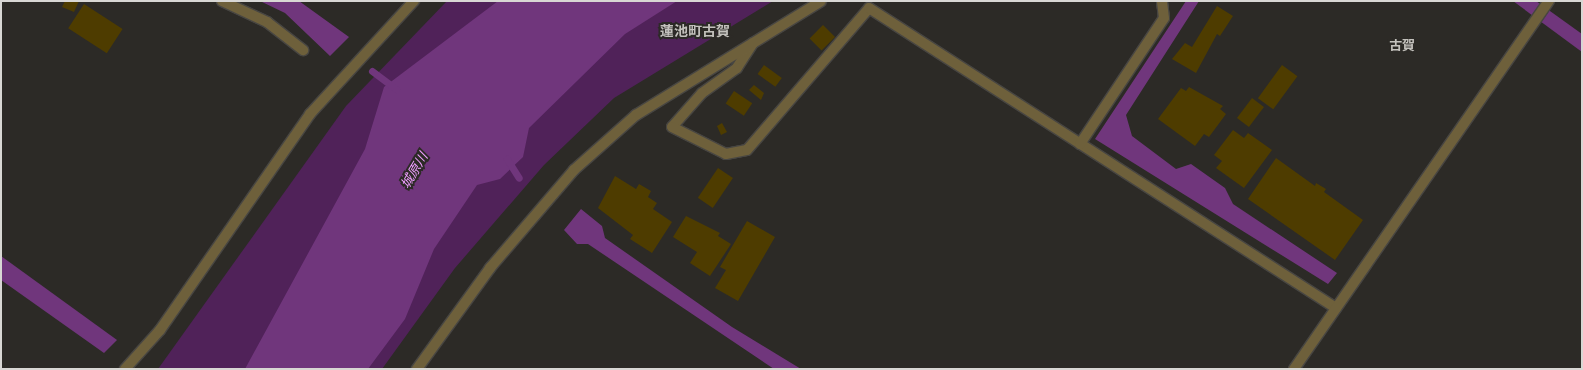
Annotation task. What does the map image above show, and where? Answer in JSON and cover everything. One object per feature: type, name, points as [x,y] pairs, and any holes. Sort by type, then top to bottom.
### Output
[{"type":"street","points":[[222,1],[267,22],[303,50]]},
{"type":"street","points":[[125,369],[160,330],[310,114],[414,1]]},
{"type":"street","points":[[417,369],[490,268],[574,170],[636,115],[821,1]]},
{"type":"street","points":[[1080,144],[1164,18],[1162,1]]},
{"type":"street","points":[[1294,369],[1548,3]]},
{"type":"street","points":[[753,43],[737,68],[702,93],[672,127],[726,154],[747,150],[869,8],[1336,308]]},
{"type":"shaded area","points":[[447,1],[518,1],[268,369],[158,369],[346,106]]},
{"type":"shaded area","points":[[643,1],[773,1],[614,98],[544,165],[455,268],[382,369],[351,369],[507,120]]},
{"type":"water","points":[[260,1],[299,1],[349,37],[330,56],[285,13]]},
{"type":"water","name":"城原川","points":[[498,1],[677,1],[625,34],[529,128],[523,157],[500,179],[477,185],[434,249],[405,319],[368,369],[245,369],[365,149],[384,87]]},
{"type":"water","points":[[1186,1],[1199,1],[1126,115],[1132,136],[1176,169],[1191,164],[1225,188],[1233,204],[1337,273],[1328,284],[1095,139]]},
{"type":"water","points":[[1513,1],[1536,1],[1582,34],[1582,52]]},
{"type":"water","points":[[581,209],[602,226],[605,238],[732,327],[801,369],[774,369],[588,244],[577,244],[564,230]]},
{"type":"water","points":[[1,256],[117,340],[104,353],[1,280]]},
{"type":"building","points":[[65,1],[79,1],[74,12],[62,7]]},
{"type":"building","points":[[84,4],[123,29],[107,53],[68,28]]},
{"type":"building","points":[[1217,6],[1233,16],[1220,36],[1217,34],[1196,73],[1172,59],[1185,43],[1192,47]]},
{"type":"building","points":[[823,25],[835,37],[822,50],[810,38]]},
{"type":"building","points":[[764,65],[782,78],[775,87],[758,74]]},
{"type":"building","points":[[1282,65],[1297,76],[1273,109],[1258,98]]},
{"type":"building","points":[[754,85],[764,93],[761,100],[749,90]]},
{"type":"building","points":[[1189,87],[1223,106],[1220,109],[1226,114],[1209,137],[1204,134],[1195,146],[1158,119],[1181,88],[1186,91]]},
{"type":"building","points":[[734,91],[752,103],[744,116],[726,103]]},
{"type":"building","points":[[1252,98],[1264,107],[1249,127],[1237,118]]},
{"type":"building","points":[[722,123],[727,132],[721,135],[717,126]]},
{"type":"building","points":[[1233,130],[1244,138],[1248,133],[1272,150],[1244,188],[1216,168],[1222,161],[1214,155]]},
{"type":"building","points":[[1276,158],[1315,186],[1316,183],[1326,189],[1324,192],[1363,220],[1335,260],[1248,199]]},
{"type":"building","points":[[718,168],[733,178],[713,208],[698,198]]},
{"type":"building","points":[[615,176],[636,189],[639,184],[651,191],[648,197],[657,203],[653,209],[672,222],[652,253],[630,239],[633,235],[598,208]]},
{"type":"building","points":[[686,216],[720,233],[718,236],[731,244],[710,276],[690,263],[697,252],[673,237]]},
{"type":"building","points":[[747,221],[775,237],[738,301],[715,288],[726,270],[720,267]]},
{"type":"waterway","points":[[372,71],[396,89]]},
{"type":"waterway","points":[[507,159],[519,178]]},
{"type":"district","name":"蓮池町古賀","points":[[695,31]]},
{"type":"district","name":"古賀","points":[[1402,46]]}]
